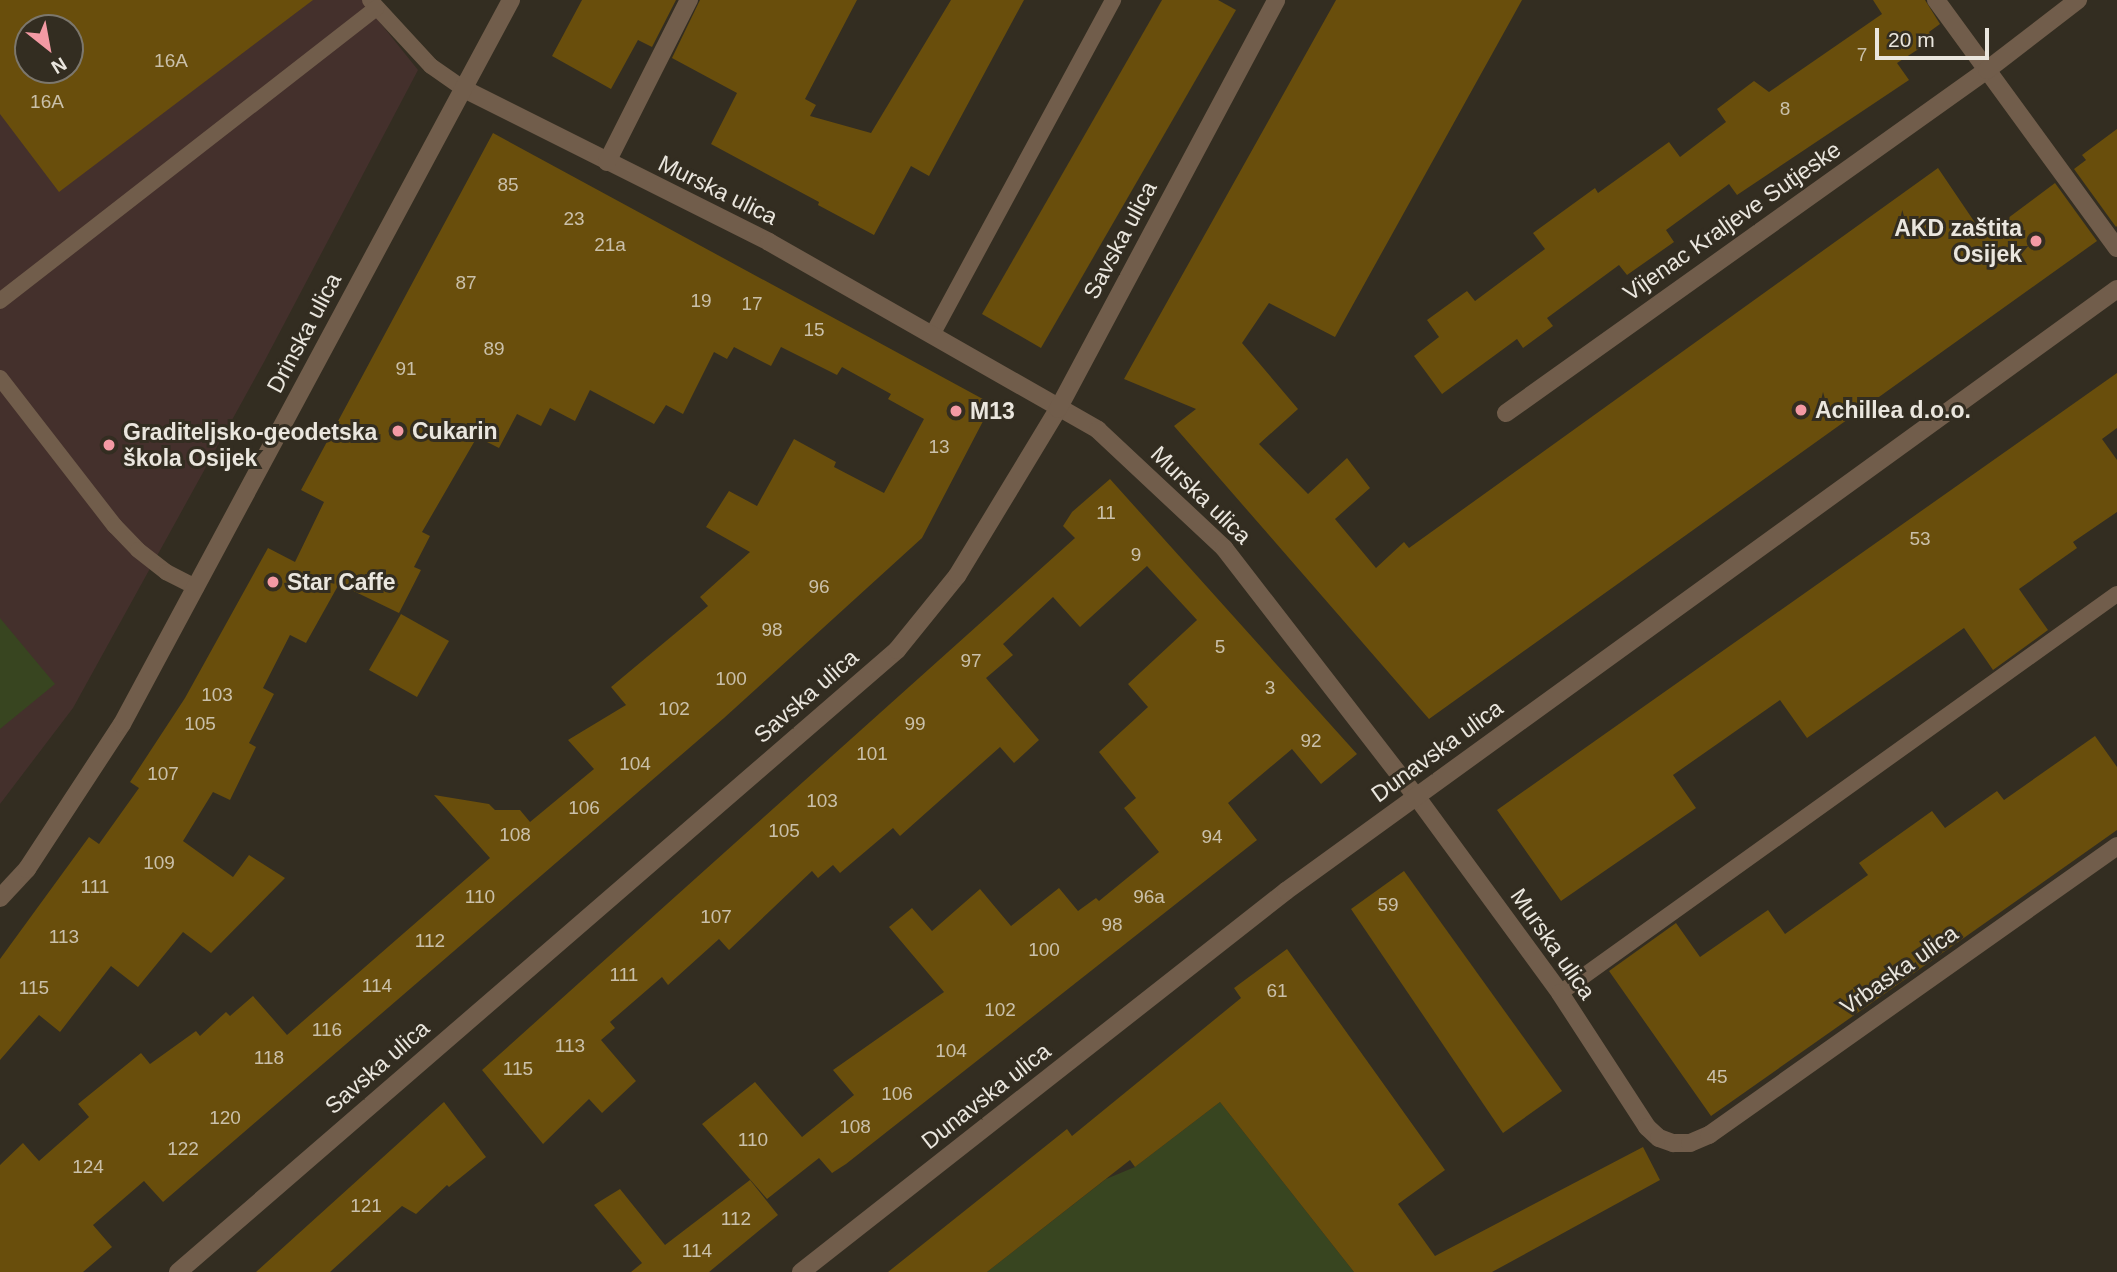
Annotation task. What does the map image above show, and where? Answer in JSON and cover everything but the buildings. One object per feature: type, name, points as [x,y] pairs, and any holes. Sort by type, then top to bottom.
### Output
[{"type":"street","name":"Drinska ulica","points":[[0,898],[27,869],[78,796],[122,724],[511,0]]},
{"type":"street","points":[[607,162],[689,0]]},
{"type":"street","name":"Savska ulica","points":[[178,1272],[897,650],[957,576],[1058,409],[1276,0]]},
{"type":"street","points":[[1936,0],[2117,248]]},
{"type":"street","name":"Vijenac Kraljeve Sutjeske","points":[[1506,413],[1987,70],[2078,0]]},
{"type":"street","name":"Murska ulica","points":[[464,89],[769,242],[1098,430],[1224,548],[1416,796],[1560,993],[1647,1127],[1659,1138],[1673,1143],[1690,1143],[1709,1135]]},
{"type":"street","name":"Dunavska ulica","points":[[801,1272],[1276,900],[2117,289]]},
{"type":"street","name":"Vrbaska ulica","points":[[1709,1135],[2117,845]]},
{"type":"lane","points":[[932,334],[1113,0]]},
{"type":"lane","points":[[0,301],[373,4],[431,66],[464,89]]},
{"type":"lane","points":[[0,378],[115,526],[138,550],[166,572],[195,587]]},
{"type":"lane","points":[[1560,993],[2117,594]]},
{"type":"shaded area","name":"Graditeljsko-geodetska škola Osijek","points":[[0,0],[362,0],[418,70],[264,362],[73,708],[0,804]]},
{"type":"green space","points":[[0,618],[55,684],[0,729]]},
{"type":"green space","points":[[1220,1102],[1354,1272],[987,1272],[1106,1179],[1135,1167]]},
{"type":"place","name":"AKD zaštita Osijek","points":[[2036,241]]},
{"type":"place","name":"Achillea d.o.o.","points":[[1801,410]]},
{"type":"place","name":"M13","points":[[956,411]]},
{"type":"place","name":"Cukarin","points":[[398,431]]},
{"type":"place","name":"Graditeljsko-geodetska škola Osijek","points":[[109,445]]},
{"type":"place","name":"Star Caffe","points":[[273,582]]}]
